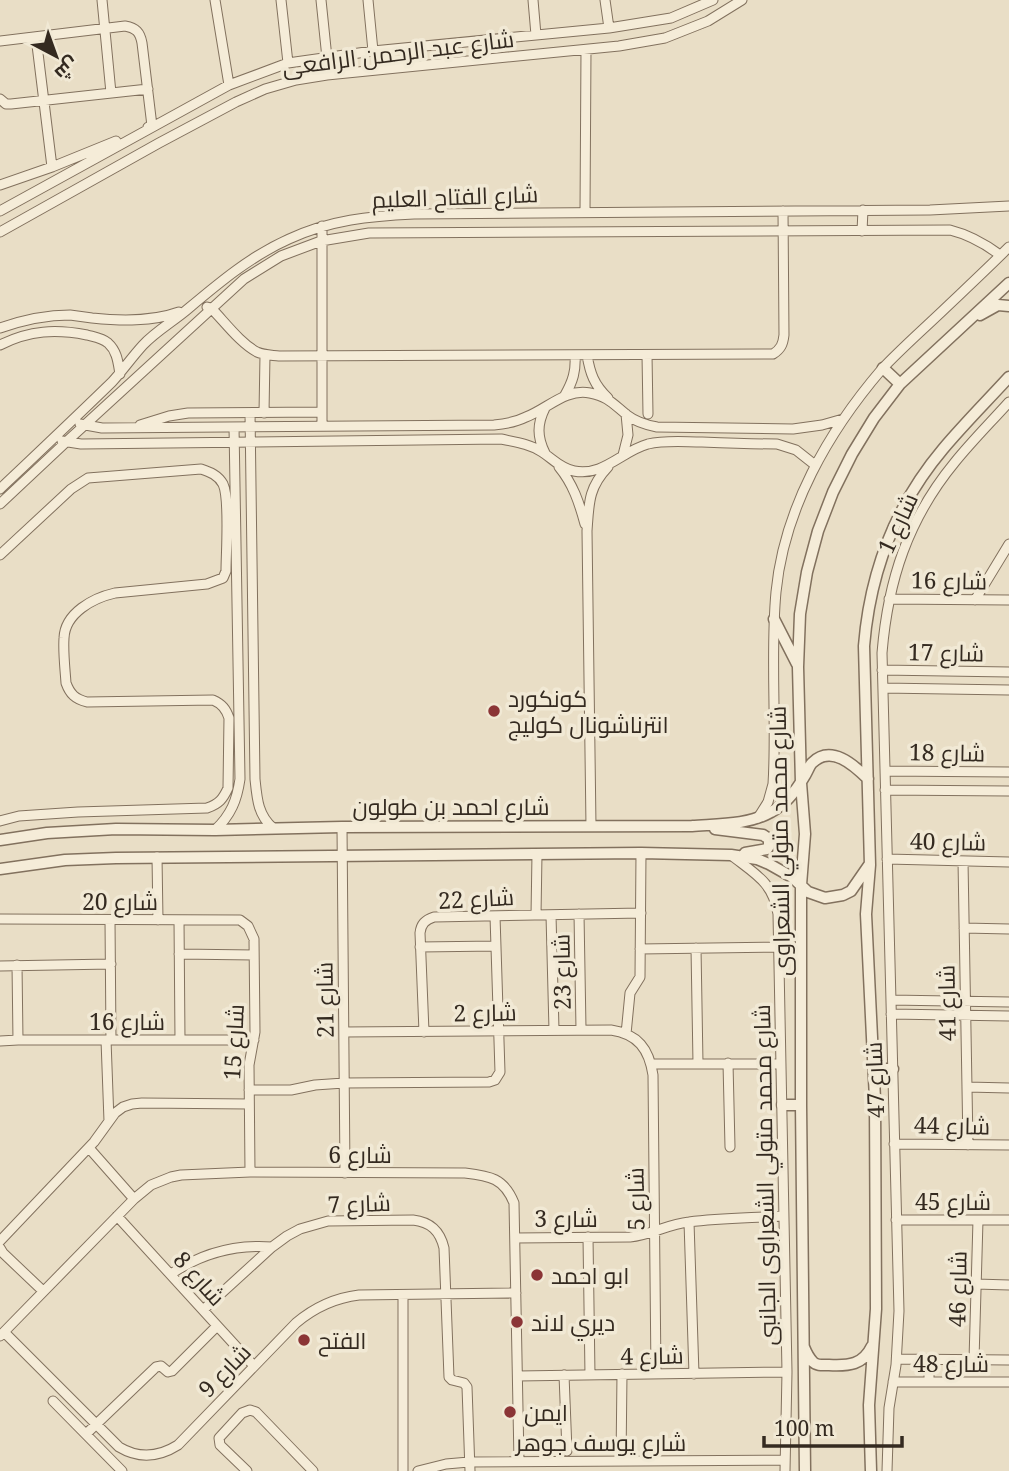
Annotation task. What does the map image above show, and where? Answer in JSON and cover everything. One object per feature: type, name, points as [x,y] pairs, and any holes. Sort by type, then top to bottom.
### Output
[{"type":"street","points":[[102,0],[111,93]]},
{"type":"street","points":[[215,0],[229,85]]},
{"type":"street","points":[[281,0],[288,63]]},
{"type":"street","points":[[321,0],[327,58]]},
{"type":"street","points":[[368,0],[373,51]]},
{"type":"street","points":[[533,0],[536,36]]},
{"type":"street","points":[[605,0],[609,28]]},
{"type":"street","name":"شارع عبد الرحمن الرافعى","points":[[0,211],[229,85],[288,63],[373,51],[609,28],[671,18],[712,0]]},
{"type":"street","name":"شارع عبد الرحمن الرافعى","points":[[0,232],[159,143],[265,89],[296,80],[340,74],[586,50],[665,38],[708,22],[742,0]]},
{"type":"street","points":[[0,41],[125,26],[134,28],[140,34],[152,126]]},
{"type":"street","points":[[36,37],[52,167]]},
{"type":"street","points":[[585,212],[586,50]]},
{"type":"street","points":[[338,56],[340,74]]},
{"type":"street","points":[[1,101],[10,104],[148,89]]},
{"type":"street","name":"شارع عبد الرحمن الرافعى","points":[[0,185],[152,126]]},
{"type":"street","name":"شارع الفتاح العليم","points":[[0,489],[120,374],[144,344],[258,255],[322,226],[367,216],[414,214],[930,210],[1009,206]]},
{"type":"street","points":[[862,231],[863,210]]},
{"type":"street","points":[[0,328],[47,316],[139,320],[163,318],[191,306],[211,308],[246,344],[265,355],[773,354],[783,343],[784,335],[783,211]]},
{"type":"street","points":[[322,226],[322,426]]},
{"type":"street","name":"شارع الفتاح العليم","points":[[0,504],[244,279],[281,256],[321,241],[369,233],[950,230],[969,235],[1000,255]]},
{"type":"street","points":[[758,818],[768,802],[773,784],[776,590],[784,548],[797,506],[816,465],[843,419],[883,368],[1009,247]]},
{"type":"street","name":"شارع محمد متولي الشعراوى","points":[[805,1471],[801,885],[805,834],[798,667],[800,614],[807,572],[818,531],[833,492],[874,418],[900,384],[1009,282]]},
{"type":"street","points":[[965,324],[998,305],[1009,306]]},
{"type":"street","points":[[0,345],[43,332],[64,331],[98,337],[108,343],[117,357],[120,374]]},
{"type":"street","points":[[264,413],[265,355]]},
{"type":"street","points":[[565,395],[576,369],[575,355]]},
{"type":"street","points":[[587,355],[589,372],[597,387],[626,414],[646,425],[668,428],[793,429],[843,419]]},
{"type":"street","points":[[648,355],[648,414]]},
{"type":"street","points":[[883,368],[900,384]]},
{"type":"street","points":[[871,1471],[869,1405],[876,1296],[874,1069],[866,914],[870,864],[864,646],[866,615],[885,544],[921,478],[943,449],[1009,377]]},
{"type":"street","points":[[72,421],[102,428],[495,425],[516,421],[565,395],[588,392],[609,399]]},
{"type":"street","points":[[545,453],[538,430],[546,407]]},
{"type":"street","name":"شارع 1","points":[[883,688],[885,618],[903,551],[934,490],[955,462],[1008,407]]},
{"type":"street","points":[[134,428],[178,414],[322,412]]},
{"type":"street","points":[[250,413],[256,779],[259,810],[265,822],[273,828]]},
{"type":"street","points":[[623,455],[628,435],[626,414]]},
{"type":"street","points":[[215,830],[233,808],[240,779],[234,427]]},
{"type":"street","points":[[55,437],[65,443],[81,444],[501,439],[545,453],[558,465],[573,488],[587,531]]},
{"type":"street","points":[[591,826],[587,531],[589,499],[593,486],[600,475],[623,455],[645,445],[668,442],[777,444],[796,450],[816,465]]},
{"type":"street","points":[[558,465],[575,471],[592,471],[609,466]]},
{"type":"street","points":[[0,555],[71,489],[88,478],[201,469],[213,473],[222,482],[226,495],[226,571],[223,578],[207,584],[101,596],[78,611],[69,622],[64,635],[66,683],[68,690],[77,699],[87,702],[213,700],[221,704],[229,718],[228,788],[224,798],[217,805],[207,808],[78,812],[19,816],[0,821]]},
{"type":"street","points":[[975,600],[1009,544]]},
{"type":"street","name":"شارع 16","points":[[889,599],[1009,600]]},
{"type":"street","points":[[774,619],[798,667]]},
{"type":"street","name":"شارع 17","points":[[882,670],[1009,672]]},
{"type":"street","name":"شارع 17","points":[[883,688],[1009,690]]},
{"type":"street","name":"شارع 47","points":[[883,688],[899,1311],[897,1359],[889,1408],[887,1471]]},
{"type":"street","name":"شارع احمد بن طولون","points":[[0,840],[47,833],[116,830],[692,826],[741,822],[773,811],[787,801],[813,762],[824,757],[837,756],[868,779]]},
{"type":"street","name":"شارع 18","points":[[885,771],[1009,772]]},
{"type":"street","name":"شارع 18","points":[[885,790],[1009,791]]},
{"type":"street","points":[[692,826],[763,835],[769,839],[769,846],[764,850],[732,855]]},
{"type":"street","name":"شارع 21","points":[[342,827],[345,1173]]},
{"type":"street","points":[[641,853],[640,976],[630,993],[626,1034],[642,1045],[651,1063],[781,1064]]},
{"type":"street","name":"شارع احمد بن طولون","points":[[0,869],[65,860],[157,857],[641,853],[732,855],[769,864],[792,877],[816,896],[834,898],[851,891],[870,864]]},
{"type":"street","points":[[536,915],[537,854]]},
{"type":"street","name":"شارع محمد متولي الشعراوى الجانبى","points":[[732,855],[758,875],[772,892],[778,914],[787,1372],[785,1471]]},
{"type":"street","points":[[157,857],[158,920]]},
{"type":"street","name":"شارع 40","points":[[887,859],[1009,862]]},
{"type":"street","name":"شارع 41","points":[[963,861],[968,1145]]},
{"type":"street","name":"شارع 22","points":[[424,1032],[420,947],[421,927],[429,919],[640,913]]},
{"type":"street","name":"شارع 23","points":[[579,914],[582,1029]]},
{"type":"street","name":"شارع 23","points":[[551,915],[554,1030]]},
{"type":"street","points":[[249,1090],[291,1090],[344,1083],[492,1081],[498,1078],[500,1072],[495,916]]},
{"type":"street","name":"شارع 20","points":[[0,919],[240,920]]},
{"type":"street","points":[[109,1121],[110,920]]},
{"type":"street","points":[[179,920],[180,1040]]},
{"type":"street","name":"شارع 15","points":[[240,920],[253,934],[254,955],[254,1040],[249,1058],[250,1172]]},
{"type":"street","points":[[964,928],[1009,929]]},
{"type":"street","points":[[420,947],[496,946]]},
{"type":"street","points":[[640,949],[780,947]]},
{"type":"street","points":[[696,948],[698,1063]]},
{"type":"street","points":[[179,954],[254,955]]},
{"type":"street","points":[[0,966],[111,964]]},
{"type":"street","points":[[17,965],[18,1040]]},
{"type":"street","points":[[891,1000],[1009,1002]]},
{"type":"street","points":[[891,1014],[1009,1016]]},
{"type":"street","name":"شارع 2","points":[[344,1032],[582,1029],[611,1030],[626,1034]]},
{"type":"street","name":"شارع 16","points":[[0,1041],[254,1040]]},
{"type":"street","name":"شارع 5","points":[[651,1063],[656,1374]]},
{"type":"street","points":[[728,1063],[730,1147]]},
{"type":"street","points":[[874,1069],[892,1069]]},
{"type":"street","points":[[967,1087],[1009,1088]]},
{"type":"street","points":[[0,1241],[89,1149],[115,1113],[132,1104],[249,1104]]},
{"type":"street","points":[[782,1105],[801,1105]]},
{"type":"street","name":"شارع 44","points":[[894,1144],[1009,1145]]},
{"type":"street","points":[[89,1149],[134,1199]]},
{"type":"street","name":"شارع 6","points":[[2,1334],[134,1199],[151,1185],[171,1177],[250,1172],[465,1173],[494,1178],[503,1184],[514,1203],[519,1461]]},
{"type":"street","name":"شارع 8","points":[[117,1216],[254,1366]]},
{"type":"street","name":"شارع 3","points":[[515,1238],[630,1237],[689,1222],[783,1216]]},
{"type":"street","name":"شارع 45","points":[[896,1220],[1009,1220]]},
{"type":"street","name":"شارع 46","points":[[974,1360],[978,1220]]},
{"type":"street","name":"شارع 7","points":[[203,1310],[272,1247],[300,1230],[328,1222],[423,1221],[431,1225],[438,1231],[444,1248],[449,1375],[452,1380],[464,1382],[467,1387],[469,1466]]},
{"type":"street","points":[[689,1222],[694,1374]]},
{"type":"street","points":[[588,1237],[590,1375]]},
{"type":"street","points":[[171,1275],[202,1256],[219,1251],[245,1246],[272,1247]]},
{"type":"street","points":[[0,1248],[43,1292]]},
{"type":"street","points":[[976,1284],[1009,1285]]},
{"type":"street","name":"شارع 9","points":[[2,1334],[120,1447],[149,1456],[171,1449],[183,1439],[296,1323],[325,1304],[359,1295],[516,1293]]},
{"type":"street","points":[[403,1295],[403,1471]]},
{"type":"street","points":[[86,1434],[156,1367],[161,1366],[167,1372],[172,1371],[217,1326]]},
{"type":"street","points":[[803,1344],[813,1362],[842,1366],[867,1355],[874,1342]]},
{"type":"street","name":"شارع 48","points":[[897,1359],[1009,1360]]},
{"type":"street","points":[[929,1359],[929,1382]]},
{"type":"street","name":"شارع 4","points":[[518,1376],[787,1372]]},
{"type":"street","points":[[621,1461],[622,1374]]},
{"type":"street","points":[[564,1375],[567,1451]]},
{"type":"street","name":"شارع 48","points":[[893,1382],[1009,1382]]},
{"type":"street","points":[[53,1401],[122,1471]]},
{"type":"street","points":[[247,1471],[218,1440],[220,1434],[247,1410],[256,1412],[313,1471]]},
{"type":"street","points":[[680,1460],[680,1471]]},
{"type":"street","name":"شارع يوسف جوهر","points":[[418,1471],[446,1464],[469,1466],[519,1461],[580,1466],[621,1461],[785,1460]]},
{"type":"place","name":"كونكورد انترناشونال كوليج","points":[[494,711]]},
{"type":"place","name":"ابو احمد","points":[[537,1275]]},
{"type":"place","name":"ديري لاند","points":[[517,1322]]},
{"type":"place","name":"الفتح","points":[[304,1340]]},
{"type":"place","name":"ايمن","points":[[510,1412]]}]
